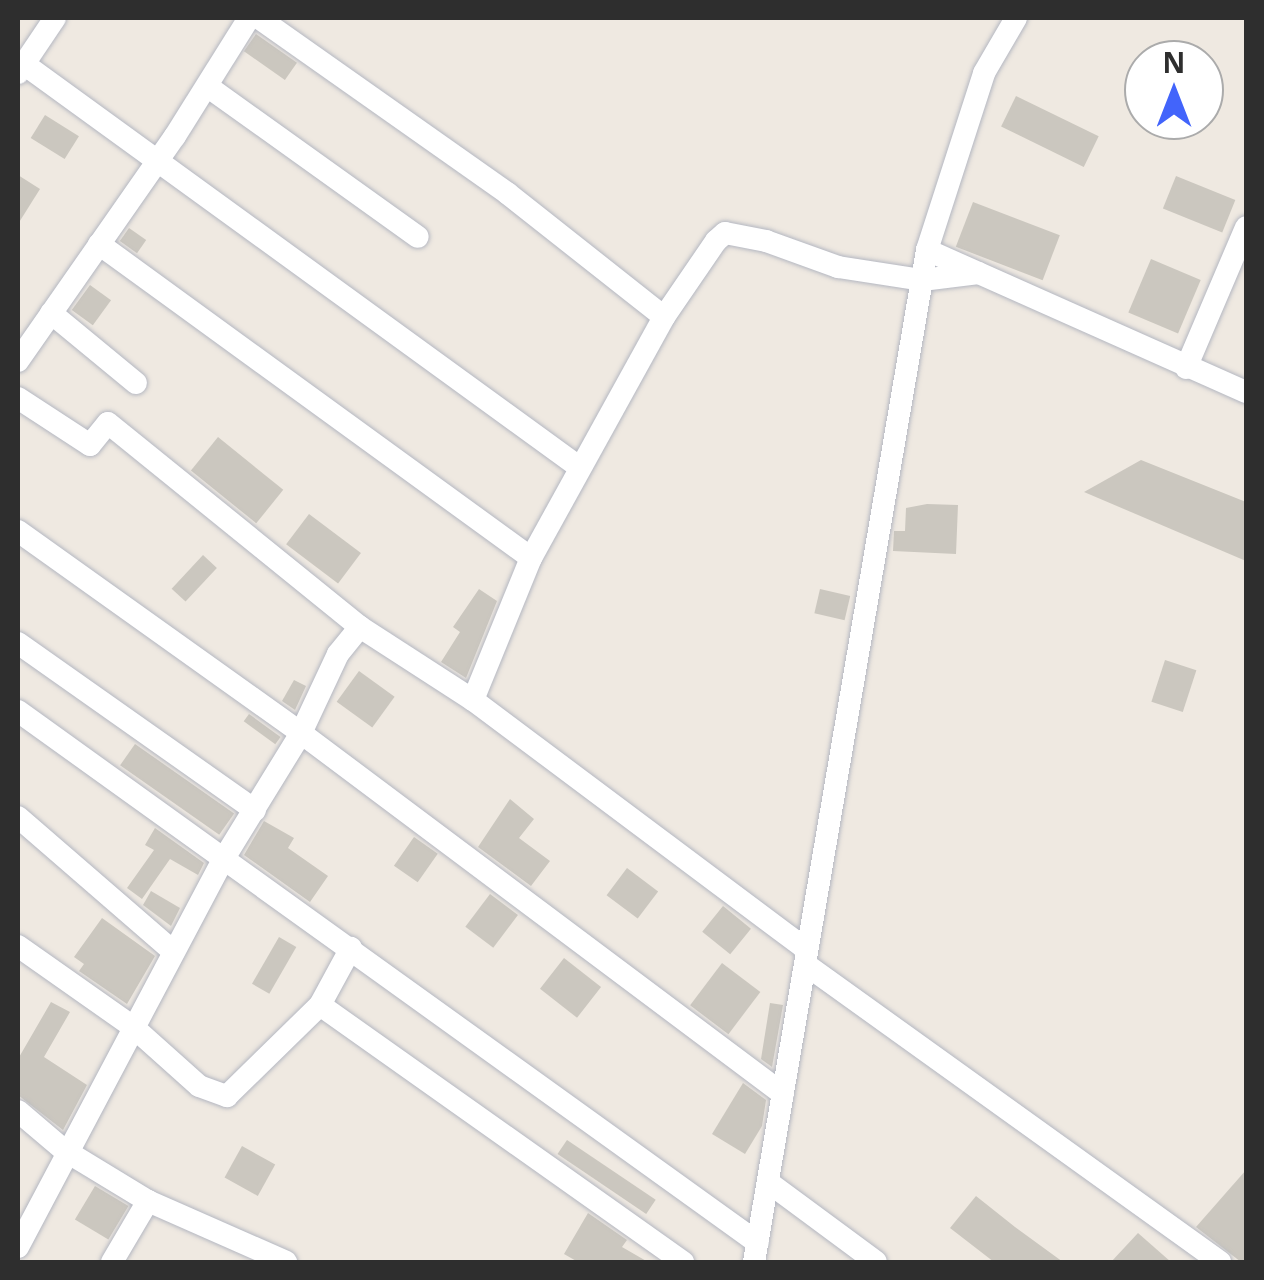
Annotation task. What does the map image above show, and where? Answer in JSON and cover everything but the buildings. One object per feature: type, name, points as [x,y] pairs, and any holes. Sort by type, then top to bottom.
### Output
[{"type":"street","points":[[56,18],[21,68],[579,468]]},
{"type":"street","points":[[18,361],[155,165],[249,18]]},
{"type":"street","points":[[258,18],[507,193],[664,316]]},
{"type":"street","points":[[18,711],[351,948],[756,1253],[927,250],[984,73],[1016,18]]},
{"type":"street","points":[[206,86],[418,238]]},
{"type":"street","points":[[1186,368],[1246,227]]},
{"type":"street","points":[[472,700],[530,558],[664,316],[725,234],[838,267],[922,280],[979,274]]},
{"type":"street","points":[[99,244],[530,558]]},
{"type":"street","points":[[927,250],[1246,392]]},
{"type":"street","points":[[51,313],[136,383]]},
{"type":"street","points":[[18,398],[90,445],[108,423],[360,628],[472,700],[806,957],[1220,1262]]},
{"type":"street","points":[[18,531],[301,733],[783,1094]]},
{"type":"street","points":[[18,1247],[64,1150],[132,1026],[224,860],[301,733],[338,654],[360,628]]},
{"type":"street","points":[[18,643],[255,810]]},
{"type":"street","points":[[18,817],[174,952]]},
{"type":"street","points":[[18,946],[132,1026],[166,1062],[199,1086],[227,1096],[320,1006],[351,948]]},
{"type":"street","points":[[320,1006],[683,1262]]},
{"type":"street","points":[[18,1111],[64,1150],[148,1201],[286,1262]]},
{"type":"street","points":[[768,1182],[876,1262]]},
{"type":"street","points":[[112,1262],[148,1201]]}]
